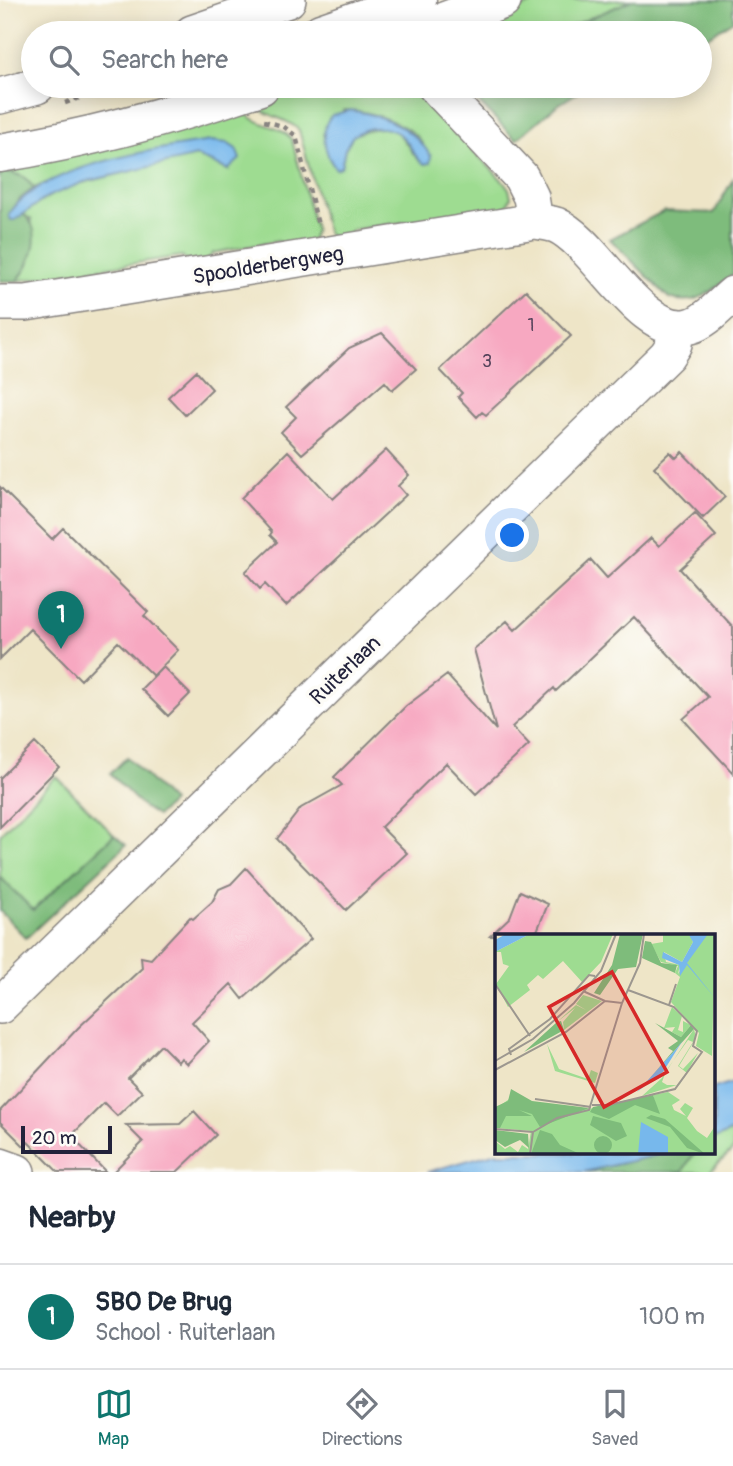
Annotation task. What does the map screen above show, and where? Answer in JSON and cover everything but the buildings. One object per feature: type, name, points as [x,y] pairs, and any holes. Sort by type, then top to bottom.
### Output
[{"type":"main road","points":[[388,21],[417,0]]},
{"type":"main road","points":[[445,21],[502,0]]},
{"type":"main road","points":[[0,151],[38,130],[134,98]]},
{"type":"main road","points":[[0,151],[57,144],[219,98]]},
{"type":"street","points":[[227,21],[288,0]]},
{"type":"street","points":[[0,96],[21,90]]},
{"type":"street","points":[[446,98],[521,177],[531,197],[535,221],[555,225],[574,240],[647,312],[668,326],[701,322],[733,294]]},
{"type":"street","name":"Spoolderbergweg","points":[[0,303],[26,303],[535,221]]},
{"type":"street","name":"Ruiterlaan","points":[[0,1006],[667,355],[674,344],[677,327]]},
{"type":"street","points":[[0,1166],[17,1172]]},
{"type":"path","points":[[250,98],[248,105],[256,115],[291,130],[296,136],[325,256]]},
{"type":"green space","points":[[541,0],[632,0],[584,21],[490,21]]},
{"type":"green space","points":[[632,0],[733,0],[733,20],[712,34],[712,21],[584,21]]},
{"type":"green space","points":[[252,98],[421,98],[504,182],[511,197],[505,211],[430,228],[419,220],[352,230],[345,241],[334,239],[327,233],[299,130],[266,113]],"holes":[[[344,110],[365,112],[401,125],[411,132],[424,147],[427,164],[414,155],[400,135],[384,128],[354,135],[345,149],[341,167],[331,162],[323,134]]]},
{"type":"green space","points":[[475,98],[569,98],[556,106],[516,140]]},
{"type":"green space","points":[[243,109],[254,119],[281,131],[292,140],[315,229],[312,240],[288,250],[278,241],[213,253],[205,263],[192,265],[182,256],[17,281],[25,271],[32,220],[23,214],[62,188],[197,156],[228,170],[211,141],[80,169],[34,188],[24,177],[0,168]]},
{"type":"green space","points":[[0,169],[24,177],[34,188],[20,199],[9,215],[15,220],[23,214],[30,221],[35,237],[31,256],[17,281],[0,281]]},
{"type":"green space","points":[[733,179],[733,274],[704,296],[688,300],[669,298],[610,239],[664,211],[714,213]]},
{"type":"green space","points":[[127,757],[172,802],[157,816],[143,807],[110,774]]},
{"type":"green space","points":[[56,776],[114,835],[33,910],[0,877],[0,834]]},
{"type":"green space","points":[[114,835],[126,845],[26,938],[0,911],[0,877],[33,910]]},
{"type":"green space","points":[[733,1131],[733,1150],[709,1172],[682,1172],[693,1154],[716,1154],[716,1138]]},
{"type":"green space","points":[[662,1154],[693,1154],[682,1172],[584,1172]]},
{"type":"water","points":[[351,110],[397,124],[406,130],[424,146],[431,156],[430,163],[421,162],[402,136],[388,129],[373,128],[352,137],[345,149],[341,167],[336,169],[326,149],[325,127],[332,115]]},
{"type":"water","points":[[211,141],[227,143],[236,149],[240,159],[228,170],[197,156],[84,182],[47,197],[15,220],[11,220],[9,215],[24,198],[71,172],[131,155]]},
{"type":"water","points":[[733,1082],[733,1131],[716,1138],[716,1087]]},
{"type":"water","points":[[495,1153],[662,1154],[584,1172],[427,1172]]},
{"type":"place","name":"SBO De Brug","points":[[61,649]]}]
